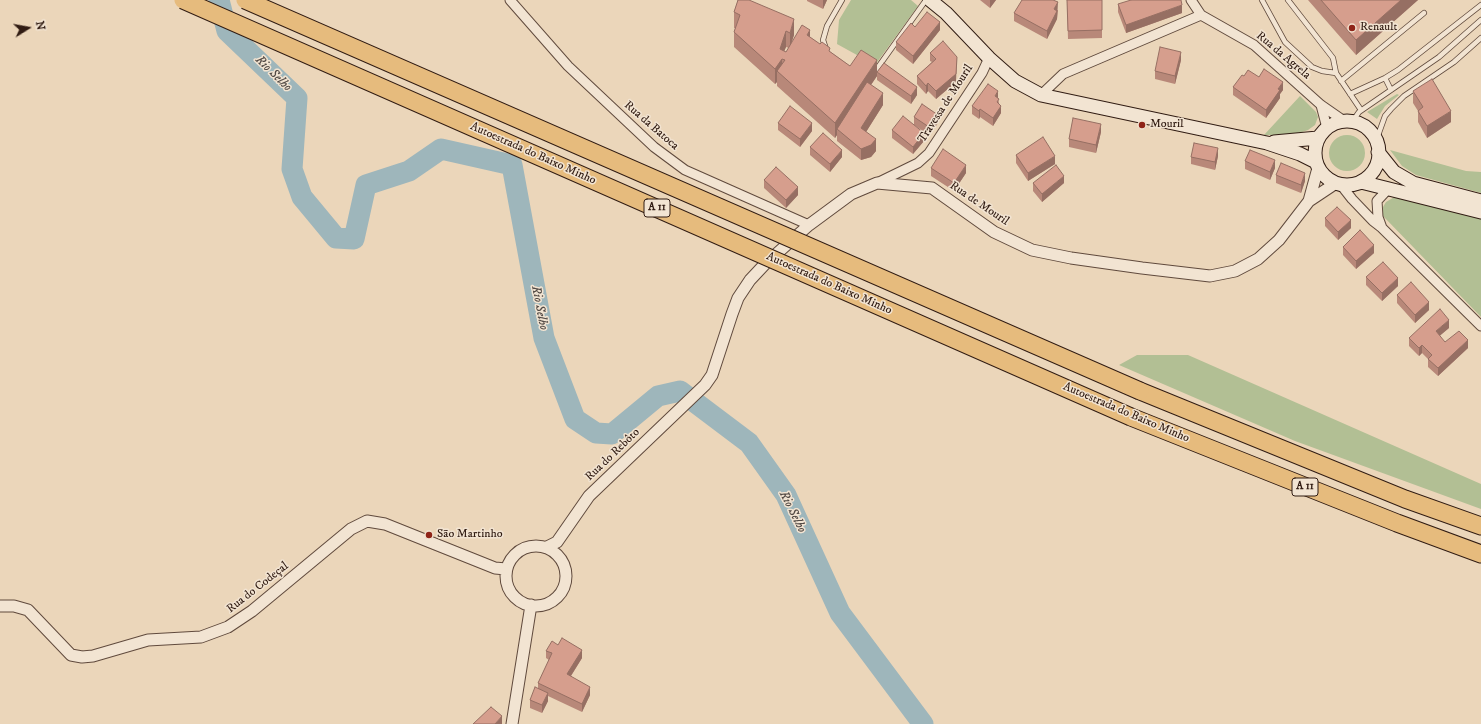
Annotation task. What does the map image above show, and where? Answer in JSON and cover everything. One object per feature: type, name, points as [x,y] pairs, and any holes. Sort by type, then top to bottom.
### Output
[{"type":"highway","name":"Autoestrada do Baixo Minho","points":[[184,0],[1131,417],[1390,520],[1481,554]]},
{"type":"highway","name":"Autoestrada do Baixo Minho","points":[[245,0],[1140,391],[1405,498],[1481,526]]},
{"type":"main road","points":[[930,0],[946,13],[989,58],[1015,81],[1041,95],[1267,143],[1300,154],[1317,165],[1326,178],[1338,184],[1351,185],[1361,182],[1373,171],[1377,164],[1377,147]]},
{"type":"main road","points":[[1317,165],[1315,150],[1318,138],[1327,128],[1336,123],[1348,121],[1366,128],[1394,172],[1408,180],[1481,202]]},
{"type":"main road","points":[[1267,143],[1318,138]]},
{"type":"main road","points":[[1361,182],[1481,212]]},
{"type":"street","name":"Rua da Batoca","points":[[510,0],[568,66],[654,147],[685,170],[809,225]]},
{"type":"street","name":"Rua da Agrela","points":[[1190,0],[1201,16],[1254,45],[1321,105],[1348,121]]},
{"type":"street","points":[[1041,95],[1063,74],[1201,16]]},
{"type":"street","name":"Travessa de Mouril","points":[[878,183],[918,162],[930,153],[982,73],[989,58]]},
{"type":"street","points":[[1321,105],[1327,128]]},
{"type":"street","name":"Rua de Mouril","points":[[1309,201],[1317,165]]},
{"type":"street","name":"Rua de Mouril","points":[[705,385],[717,364],[738,298],[750,280],[765,264],[809,225],[851,194],[878,183],[932,188],[994,232],[1032,250],[1134,267],[1210,276],[1235,272],[1258,259],[1279,240],[1309,201],[1338,184]]},
{"type":"street","points":[[1338,184],[1373,221],[1382,228],[1481,326]]},
{"type":"street","points":[[1382,228],[1378,217],[1378,202],[1389,188]]},
{"type":"street","name":"Rua do Rebôto","points":[[547,547],[557,542],[589,496],[705,385]]},
{"type":"street","name":"Rua do Codeçal","points":[[0,606],[14,606],[28,610],[71,655],[82,657],[93,656],[148,640],[201,636],[228,627],[252,611],[351,529],[367,521],[385,524],[495,568],[506,569]]},
{"type":"street","points":[[536,545],[547,547],[561,558],[564,566],[565,584],[561,592],[552,601],[539,606],[521,602],[508,588],[506,569],[510,560],[522,549],[536,545]]},
{"type":"street","points":[[512,724],[530,605]]},
{"type":"lane","points":[[828,54],[823,40],[827,26],[842,0]]},
{"type":"lane","points":[[864,62],[876,70],[926,0]]},
{"type":"lane","points":[[1262,0],[1285,42],[1312,67],[1322,71],[1336,73]]},
{"type":"lane","points":[[1288,0],[1333,58],[1336,73],[1361,110]]},
{"type":"lane","points":[[1350,94],[1385,78],[1398,70],[1481,5]]},
{"type":"lane","points":[[1341,81],[1424,13]]},
{"type":"lane","points":[[1348,121],[1361,110],[1439,57],[1481,20]]},
{"type":"lane","points":[[1377,147],[1385,116],[1390,109],[1404,96],[1454,62],[1481,38]]},
{"type":"lane","points":[[1385,78],[1391,90]]},
{"type":"green space","points":[[851,0],[911,0],[918,6],[875,65],[837,44],[839,20]]},
{"type":"green space","points":[[1397,94],[1399,95],[1385,106],[1377,119],[1367,112]]},
{"type":"green space","points":[[1300,96],[1316,112],[1318,117],[1315,125],[1308,130],[1293,135],[1264,135]]},
{"type":"green space","points":[[1351,135],[1360,140],[1364,146],[1364,160],[1360,166],[1351,171],[1343,171],[1334,166],[1330,160],[1329,149],[1334,140],[1340,136]]},
{"type":"green space","points":[[1390,150],[1466,171],[1481,172],[1481,193],[1416,175],[1402,166]]},
{"type":"green space","points":[[1396,196],[1481,218],[1481,317],[1383,216],[1383,207],[1386,202]]},
{"type":"green space","points":[[1137,355],[1188,355],[1481,484],[1481,509],[1295,441],[1119,365]]},
{"type":"building","points":[[738,0],[749,0],[794,19],[790,33],[786,31],[780,49],[786,52],[802,25],[810,30],[807,35],[820,44],[822,42],[830,48],[829,51],[850,66],[861,50],[877,60],[835,123],[777,71],[785,60],[782,59],[775,69],[734,32],[740,15],[734,12]]},
{"type":"building","points":[[1022,0],[1053,0],[1058,2],[1054,9],[1057,11],[1047,31],[1014,13]]},
{"type":"building","points":[[1067,0],[1102,0],[1102,30],[1068,31]]},
{"type":"building","points":[[1131,0],[1181,0],[1182,5],[1126,25],[1118,4]]},
{"type":"building","points":[[1321,0],[1401,0],[1356,40]]},
{"type":"building","points":[[927,12],[940,22],[913,56],[896,42],[911,23],[915,27]]},
{"type":"building","points":[[943,41],[957,57],[956,74],[936,91],[928,83],[926,86],[917,76],[936,59],[930,53]]},
{"type":"building","points":[[1160,47],[1181,52],[1175,76],[1155,71]]},
{"type":"building","points":[[884,63],[917,87],[911,96],[877,72]]},
{"type":"building","points":[[1264,69],[1283,82],[1278,89],[1280,90],[1266,110],[1233,87],[1248,70],[1259,77]]},
{"type":"building","points":[[1432,79],[1451,111],[1427,126],[1418,111],[1423,107],[1413,91]]},
{"type":"building","points":[[867,82],[883,93],[861,128],[876,139],[871,145],[861,149],[837,129]]},
{"type":"building","points":[[988,84],[998,91],[995,96],[999,99],[997,102],[1001,106],[993,118],[980,109],[979,111],[972,106]]},
{"type":"building","points":[[922,104],[938,115],[929,127],[914,117]]},
{"type":"building","points":[[790,106],[812,123],[800,139],[778,123]]},
{"type":"building","points":[[903,116],[924,133],[913,147],[892,130]]},
{"type":"building","points":[[1073,118],[1101,124],[1096,145],[1069,139]]},
{"type":"building","points":[[823,133],[842,150],[830,164],[810,147]]},
{"type":"building","points":[[1043,137],[1055,156],[1028,173],[1016,155]]},
{"type":"building","points":[[1194,143],[1218,148],[1215,162],[1191,157]]},
{"type":"building","points":[[943,149],[966,165],[954,183],[931,168]]},
{"type":"building","points":[[1250,150],[1275,160],[1270,172],[1245,161]]},
{"type":"building","points":[[1281,163],[1305,173],[1301,185],[1276,175]]},
{"type":"building","points":[[1056,165],[1064,176],[1042,194],[1033,183]]},
{"type":"building","points":[[776,167],[798,187],[786,200],[764,180]]},
{"type":"building","points":[[1337,207],[1351,220],[1338,232],[1325,218]]},
{"type":"building","points":[[1360,230],[1374,245],[1356,261],[1343,247]]},
{"type":"building","points":[[1383,262],[1398,278],[1382,293],[1366,277]]},
{"type":"building","points":[[1411,282],[1429,302],[1415,315],[1397,295]]},
{"type":"building","points":[[1440,309],[1449,320],[1436,331],[1445,342],[1459,331],[1468,340],[1438,368],[1428,359],[1432,355],[1422,345],[1419,348],[1409,338]]},
{"type":"building","points":[[562,638],[582,650],[567,674],[590,687],[582,704],[538,683],[552,653],[546,651],[552,641],[558,645]]},
{"type":"building","points":[[535,687],[548,693],[542,705],[530,700]]},
{"type":"building","points":[[491,707],[502,716],[495,724],[473,724]]},
{"type":"waterway","name":"Rio Selho","points":[[219,0],[227,31],[297,98],[292,169],[302,197],[336,238],[354,239],[366,185],[409,171],[441,149],[512,165],[544,338],[575,419],[596,433],[612,434],[658,396],[680,391],[749,443],[786,495],[840,613],[923,724]]},
{"type":"place","name":"Renault","points":[[1352,28]]},
{"type":"place","name":"Mouril","points":[[1142,125]]},
{"type":"place","name":"São Martinho","points":[[429,535]]}]
